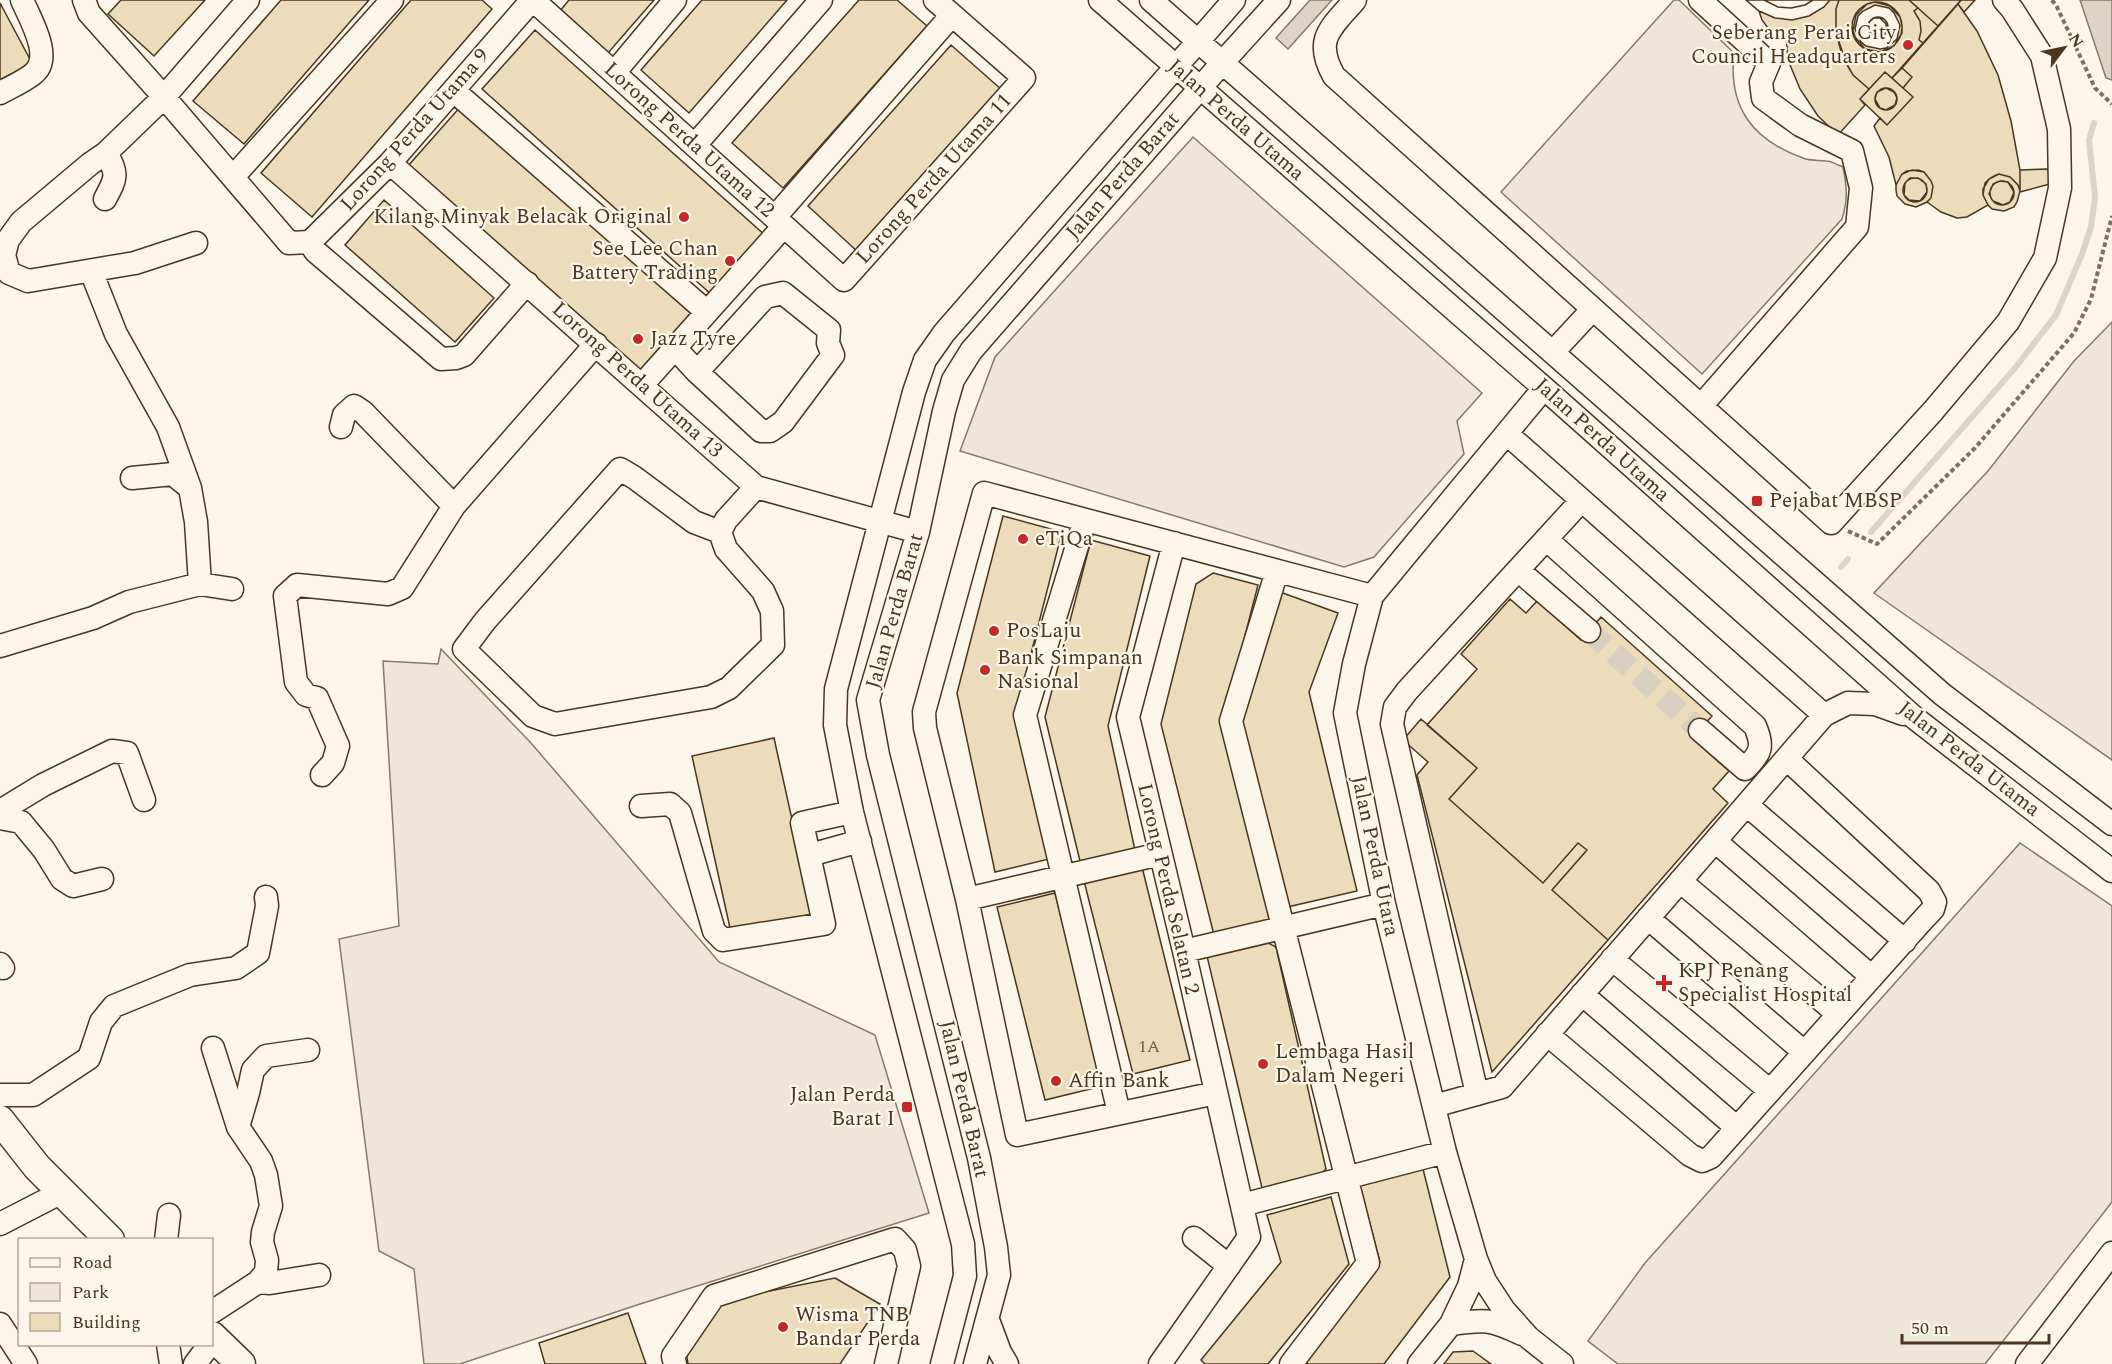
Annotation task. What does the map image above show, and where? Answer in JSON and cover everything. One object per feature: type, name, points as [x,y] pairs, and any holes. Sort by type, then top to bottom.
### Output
[{"type":"main road","points":[[0,1120],[20,1146],[62,1192],[109,1238]]},
{"type":"main road","points":[[213,1336],[239,1363]]},
{"type":"street","points":[[0,93],[35,73],[40,64],[43,51],[22,0]]},
{"type":"street","points":[[196,243],[135,263],[27,282],[9,273],[4,255],[8,240],[21,222],[106,153],[164,97],[248,0]]},
{"type":"street","points":[[233,177],[392,0]]},
{"type":"street","name":"Lorong Perda Utama 12","points":[[532,0],[844,280]]},
{"type":"street","name":"Lorong Perda Utama 9","points":[[300,242],[390,163],[532,0]]},
{"type":"street","points":[[614,73],[675,0]]},
{"type":"street","points":[[694,145],[821,0]]},
{"type":"street","points":[[642,385],[707,312],[952,15],[935,0]]},
{"type":"street","name":"Jalan Perda Utama","points":[[1100,0],[1544,388],[1916,719],[2112,871]]},
{"type":"street","name":"Jalan Perda Utama","points":[[1152,0],[1942,694],[2112,824]]},
{"type":"street","name":"Jalan Perda Barat","points":[[942,1364],[965,1276],[963,1244],[852,812],[835,725],[836,689],[914,392],[925,360],[944,333],[1234,0]]},
{"type":"street","name":"Jalan Perda Barat","points":[[975,1364],[999,1275],[996,1247],[979,1158],[878,755],[868,700],[918,532],[944,411],[953,380],[971,351],[1199,88],[1279,0]]},
{"type":"street","points":[[1355,0],[1330,29],[1323,44],[1325,62],[1334,76],[1831,524],[1933,411],[2008,322],[2045,258],[2060,188],[2060,129],[2042,56],[2004,0]]},
{"type":"street","points":[[1700,0],[1769,63],[1761,82],[1763,98],[1800,124],[1851,151],[1861,188],[1857,227],[1701,406]]},
{"type":"street","points":[[91,4],[164,97],[233,177],[300,242],[315,251],[441,359],[464,355],[527,283]]},
{"type":"street","name":"Lorong Perda Utama 11","points":[[844,280],[1024,78],[952,15]]},
{"type":"street","points":[[454,91],[707,312]]},
{"type":"street","points":[[105,199],[115,182],[116,170],[106,153]]},
{"type":"street","name":"Lorong Perda Utama 13","points":[[390,163],[756,487],[918,532]]},
{"type":"street","points":[[91,271],[116,334],[168,427],[190,488],[196,522],[200,584]]},
{"type":"street","points":[[675,348],[697,372],[761,430],[770,431],[783,422],[833,356],[828,343],[829,330],[783,293],[765,297],[697,372]]},
{"type":"street","points":[[1553,352],[1593,309]]},
{"type":"street","points":[[322,775],[333,763],[338,746],[317,698],[306,695],[296,682],[285,596],[297,585],[388,594],[402,588],[454,506],[596,344]]},
{"type":"street","name":"Jalan Perda Utara","points":[[1528,1338],[1495,1298],[1476,1259],[1445,1152],[1384,903],[1345,713],[1354,664],[1372,596],[1544,388]]},
{"type":"street","points":[[341,428],[344,415],[354,406],[363,412],[454,506]]},
{"type":"street","points":[[1507,434],[1824,715]]},
{"type":"street","points":[[720,532],[694,522],[635,478],[620,470],[485,621],[464,649],[533,716],[555,724],[711,697],[729,688],[773,645],[772,611],[763,591],[726,549],[720,532],[726,520],[756,487]]},
{"type":"street","points":[[132,478],[173,474],[190,488]]},
{"type":"street","points":[[1216,1093],[1017,1135],[967,899],[924,712],[984,493],[1372,596]]},
{"type":"street","points":[[1477,1094],[1392,724],[1395,707],[1407,691],[1581,501]]},
{"type":"street","points":[[1085,520],[1025,715],[1065,876],[1119,1113]]},
{"type":"street","points":[[1546,539],[1755,726],[1761,740],[1759,754],[1745,769]]},
{"type":"street","name":"Lorong Perda Selatan 2","points":[[1174,543],[1128,717],[1249,1237],[1229,1266]]},
{"type":"street","points":[[1518,570],[1589,631]]},
{"type":"street","points":[[1277,571],[1231,721],[1368,1263],[1291,1364]]},
{"type":"street","points":[[0,643],[93,618],[129,602],[200,584],[232,589]]},
{"type":"street","points":[[1434,1106],[1502,1087],[1824,715],[1848,704],[1875,704],[1916,719]]},
{"type":"street","points":[[1701,730],[1764,786]]},
{"type":"street","points":[[0,811],[43,784],[112,751],[127,753],[144,800]]},
{"type":"street","points":[[843,760],[878,755]]},
{"type":"street","points":[[1547,1034],[1690,1155],[1702,1161],[1711,1157],[1933,909],[1935,902],[1929,891],[1786,759]]},
{"type":"street","points":[[642,806],[670,804],[680,813],[714,931],[723,940],[824,924],[802,823],[852,812]]},
{"type":"street","points":[[1747,805],[1905,941]]},
{"type":"street","points":[[0,818],[21,822],[44,850],[62,879],[73,886],[102,879]]},
{"type":"street","points":[[810,855],[860,841]]},
{"type":"street","points":[[1715,841],[1872,977]]},
{"type":"street","points":[[967,899],[1160,854]]},
{"type":"street","points":[[1680,881],[1838,1014]]},
{"type":"street","points":[[0,1095],[33,1095],[89,1058],[101,1022],[114,1006],[190,975],[237,969],[258,953],[267,906],[266,897]]},
{"type":"street","points":[[1184,951],[1384,903]]},
{"type":"street","points":[[1648,918],[1804,1052]]},
{"type":"street","points":[[1612,959],[1769,1090]]},
{"type":"street","points":[[1582,994],[1736,1127]]},
{"type":"street","points":[[213,1048],[238,1127],[261,1161],[271,1206],[262,1242],[267,1260],[266,1272],[213,1334]]},
{"type":"street","points":[[238,1127],[253,1070],[266,1056],[308,1050]]},
{"type":"street","points":[[1242,1205],[1445,1152]]},
{"type":"street","points":[[0,1224],[62,1192]]},
{"type":"street","points":[[166,1238],[169,1215]]},
{"type":"street","points":[[1160,1364],[1229,1266],[1194,1238]]},
{"type":"street","points":[[675,1364],[673,1356],[714,1296],[894,1239],[905,1250],[909,1266],[886,1364]]},
{"type":"street","points":[[1419,1364],[1451,1324],[1469,1286],[1476,1259]]},
{"type":"street","points":[[2027,1364],[2108,1266]]},
{"type":"street","points":[[258,1282],[270,1283],[319,1275]]},
{"type":"street","points":[[988,1320],[1007,1364]]},
{"type":"street","points":[[1451,1324],[1482,1320],[1497,1322],[1528,1338],[1562,1364]]},
{"type":"street","points":[[0,1324],[26,1364]]},
{"type":"street","points":[[168,1346],[171,1364]]},
{"type":"street","points":[[195,1364],[206,1346]]},
{"type":"path","points":[[2052,0],[2095,88],[2112,104]]},
{"type":"path","points":[[1831,524],[1877,544],[1975,448],[2074,333],[2091,299],[2112,216]]},
{"type":"green space","points":[[1674,0],[1679,0],[1734,53],[1735,90],[1747,119],[1757,131],[1785,151],[1806,159],[1828,161],[1843,167],[1846,187],[1842,219],[1702,374],[1501,192]]},
{"type":"green space","points":[[1193,137],[1482,393],[1457,421],[1464,454],[1374,557],[1344,567],[960,451],[995,357]]},
{"type":"green space","points":[[2112,322],[2112,760],[1874,593],[1988,471],[2074,361]]},
{"type":"green space","points":[[441,649],[531,743],[719,962],[875,1035],[929,1213],[640,1304],[460,1364],[424,1364],[414,1269],[379,1251],[339,939],[399,926],[383,661],[438,664]]},
{"type":"green space","points":[[2020,843],[2112,906],[2112,1202],[1985,1364],[1618,1364],[1588,1341],[1645,1263]]},
{"type":"shaded area","points":[[1310,0],[1332,0],[1288,49],[1276,38]]},
{"type":"shaded area","points":[[2080,0],[2112,0],[2112,80],[2106,78]]},
{"type":"building","points":[[121,0],[205,0],[154,56],[108,14]]},
{"type":"building","points":[[281,0],[369,0],[244,144],[193,101]]},
{"type":"building","points":[[411,0],[482,0],[492,9],[312,217],[261,173]]},
{"type":"building","points":[[569,0],[654,0],[608,53],[560,11]]},
{"type":"building","points":[[702,0],[787,0],[689,113],[641,70]]},
{"type":"building","points":[[859,0],[897,0],[927,26],[783,188],[732,143]]},
{"type":"building","points":[[1746,0],[1764,0],[1778,7],[1791,8],[1805,5],[1813,0],[1830,0],[1824,7],[1809,16],[1792,20],[1775,18],[1759,11]]},
{"type":"building","points":[[1746,0],[1830,0],[1824,7],[1809,16],[1792,20],[1775,18],[1759,11]]},
{"type":"building","points":[[1764,0],[1813,0],[1805,5],[1791,8],[1778,7]]},
{"type":"building","points":[[1830,0],[1839,0],[1836,9],[1836,33],[1847,65],[1853,75],[1869,89],[1860,99],[1865,105],[1838,135],[1818,116],[1800,89],[1788,60],[1786,35],[1776,34],[1768,28],[1759,11],[1775,18],[1792,20],[1809,16],[1824,7]]},
{"type":"building","name":"Seberang Perai City Council Headquarters","points":[[1839,0],[1909,0],[1918,8],[1914,11],[1920,21],[1919,40],[1923,43],[1892,78],[1885,72],[1869,89],[1853,75],[1842,55],[1836,33],[1836,9]],"holes":[[[1875,2],[1890,6],[1900,17],[1902,33],[1894,46],[1880,52],[1865,49],[1855,37],[1853,30],[1856,15],[1867,4]]]},
{"type":"building","points":[[1909,0],[1961,0],[1938,26]]},
{"type":"building","points":[[1961,0],[1975,0],[1964,12],[1958,4]]},
{"type":"building","name":"Seberang Perai City Council Headquarters","points":[[1877,2],[1891,6],[1898,13],[1902,27],[1898,41],[1891,48],[1877,52],[1863,48],[1856,41],[1852,27],[1856,13],[1863,6]]},
{"type":"building","points":[[0,3],[32,63],[0,80]]},
{"type":"building","points":[[1958,4],[1977,31],[1998,75],[2011,121],[2020,170],[2020,191],[2018,185],[2010,177],[1999,174],[1994,176],[1989,179],[1983,189],[1988,205],[1967,217],[1957,218],[1941,212],[1927,202],[1931,198],[1933,186],[1924,172],[1907,171],[1902,174],[1896,185],[1889,157],[1874,126],[1880,118],[1887,125],[1913,97],[1903,88],[1912,77],[1902,68]]},
{"type":"building","name":"Seberang Perai City Council Headquarters","points":[[1875,5],[1889,8],[1900,25],[1897,39],[1886,48],[1880,49],[1866,46],[1861,42],[1855,29],[1858,16]],"holes":[[[1874,18],[1880,18],[1886,24],[1886,32],[1882,36],[1875,37],[1869,31],[1869,22]]]},
{"type":"building","points":[[1918,8],[1938,26],[1923,43],[1919,40],[1920,21],[1914,11]]},
{"type":"building","points":[[1878,17],[1885,20],[1888,27],[1885,34],[1878,37],[1871,34],[1868,27],[1871,20]]},
{"type":"building","points":[[535,30],[766,236],[713,296],[482,89]]},
{"type":"building","points":[[951,45],[1002,90],[858,252],[808,206]]},
{"type":"building","points":[[1902,68],[1912,77],[1903,88],[1892,78]]},
{"type":"building","points":[[1885,72],[1913,97],[1887,125],[1860,99]],"holes":[[[1886,88],[1894,92],[1897,98],[1895,105],[1886,110],[1880,108],[1875,99],[1877,92]]]},
{"type":"building","points":[[1886,88],[1894,91],[1897,99],[1894,107],[1886,110],[1878,107],[1875,99],[1878,91]]},
{"type":"building","points":[[461,106],[691,313],[638,372],[408,166]]},
{"type":"building","points":[[2048,169],[2050,184],[2020,192],[2020,170]]},
{"type":"building","points":[[1912,170],[1924,172],[1933,186],[1931,198],[1916,207],[1905,204],[1897,196],[1896,190],[1902,174]],"holes":[[[1910,178],[1918,178],[1926,184],[1927,192],[1920,201],[1909,200],[1904,195],[1905,183]]]},
{"type":"building","points":[[1999,174],[2010,177],[2018,185],[2020,191],[2014,207],[2004,211],[1992,209],[1988,205],[1983,195],[1985,183]],"holes":[[[2000,181],[2008,182],[2014,192],[2010,202],[2003,205],[1993,201],[1989,194],[1993,184]]]},
{"type":"building","points":[[1915,178],[1924,181],[1927,190],[1924,199],[1915,202],[1906,199],[1903,190],[1906,181]]},
{"type":"building","points":[[2002,181],[2011,184],[2014,193],[2011,202],[2002,205],[1993,202],[1990,193],[1993,184]]},
{"type":"building","points":[[384,200],[494,298],[455,342],[345,245]]},
{"type":"building","points":[[1003,516],[1062,532],[1019,701],[1053,858],[995,872],[957,693]]},
{"type":"building","points":[[1091,540],[1150,556],[1108,726],[1135,850],[1080,861],[1045,717]]},
{"type":"building","points":[[1213,573],[1258,585],[1223,721],[1270,920],[1214,935],[1161,724],[1196,584]]},
{"type":"building","points":[[1280,592],[1338,613],[1309,692],[1357,891],[1283,908],[1237,711]]},
{"type":"building","points":[[1510,599],[1526,613],[1537,601],[1581,640],[1601,617],[1712,716],[1692,738],[1729,771],[1713,789],[1728,803],[1608,940],[1552,890],[1587,850],[1578,843],[1543,883],[1449,799],[1477,768],[1427,725],[1477,669],[1461,654]]},
{"type":"building","points":[[1421,719],[1477,768],[1449,799],[1543,883],[1578,843],[1587,850],[1552,890],[1608,940],[1492,1072],[1417,775],[1428,762],[1403,740]]},
{"type":"building","points":[[774,738],[814,919],[732,937],[692,756]]},
{"type":"building","points":[[1142,867],[1190,1060],[1133,1074],[1084,881]]},
{"type":"building","points":[[1055,893],[1103,1086],[1045,1100],[997,907]]},
{"type":"building","points":[[1262,940],[1276,947],[1326,1169],[1315,1179],[1263,1192],[1207,956]]},
{"type":"building","points":[[1423,1169],[1450,1277],[1384,1364],[1301,1364],[1380,1262],[1359,1182]]},
{"type":"building","points":[[1331,1197],[1349,1264],[1268,1364],[1205,1364],[1201,1360],[1281,1262],[1267,1215]]},
{"type":"building","name":"Wisma TNB Bandar Perda","points":[[835,1278],[880,1304],[840,1364],[688,1364],[686,1351],[719,1301]]},
{"type":"building","points":[[628,1313],[646,1364],[545,1364],[539,1343]]},
{"type":"building","points":[[1473,1351],[1491,1364],[1444,1364],[1453,1352]]},
{"type":"waterway","points":[[1871,532],[2015,368],[2056,315],[2091,227],[2095,197],[2089,140],[2094,123]]},
{"type":"waterway","points":[[1841,567],[1848,559]]},
{"type":"tunnel","points":[[1589,631],[1700,730]]},
{"type":"place","name":"Seberang Perai City Council Headquarters","points":[[1908,45]]},
{"type":"place","name":"Kilang Minyak Belacak Original","points":[[684,217]]},
{"type":"place","name":"See Lee Chan Battery Trading","points":[[730,261]]},
{"type":"place","name":"Jazz Tyre","points":[[638,339]]},
{"type":"place","name":"Pejabat MBSP","points":[[1757,501]]},
{"type":"place","name":"eTiQa","points":[[1023,539]]},
{"type":"place","name":"PosLaju","points":[[994,631]]},
{"type":"place","name":"Bank Simpanan Nasional","points":[[985,670]]},
{"type":"place","name":"KPJ Penang Specialist Hospital","points":[[1664,983]]},
{"type":"place","name":"Lembaga Hasil Dalam Negeri","points":[[1263,1064]]},
{"type":"place","name":"Affin Bank","points":[[1056,1081]]},
{"type":"place","name":"Jalan Perda Barat I","points":[[907,1107]]},
{"type":"place","name":"Wisma TNB Bandar Perda","points":[[783,1327]]}]
